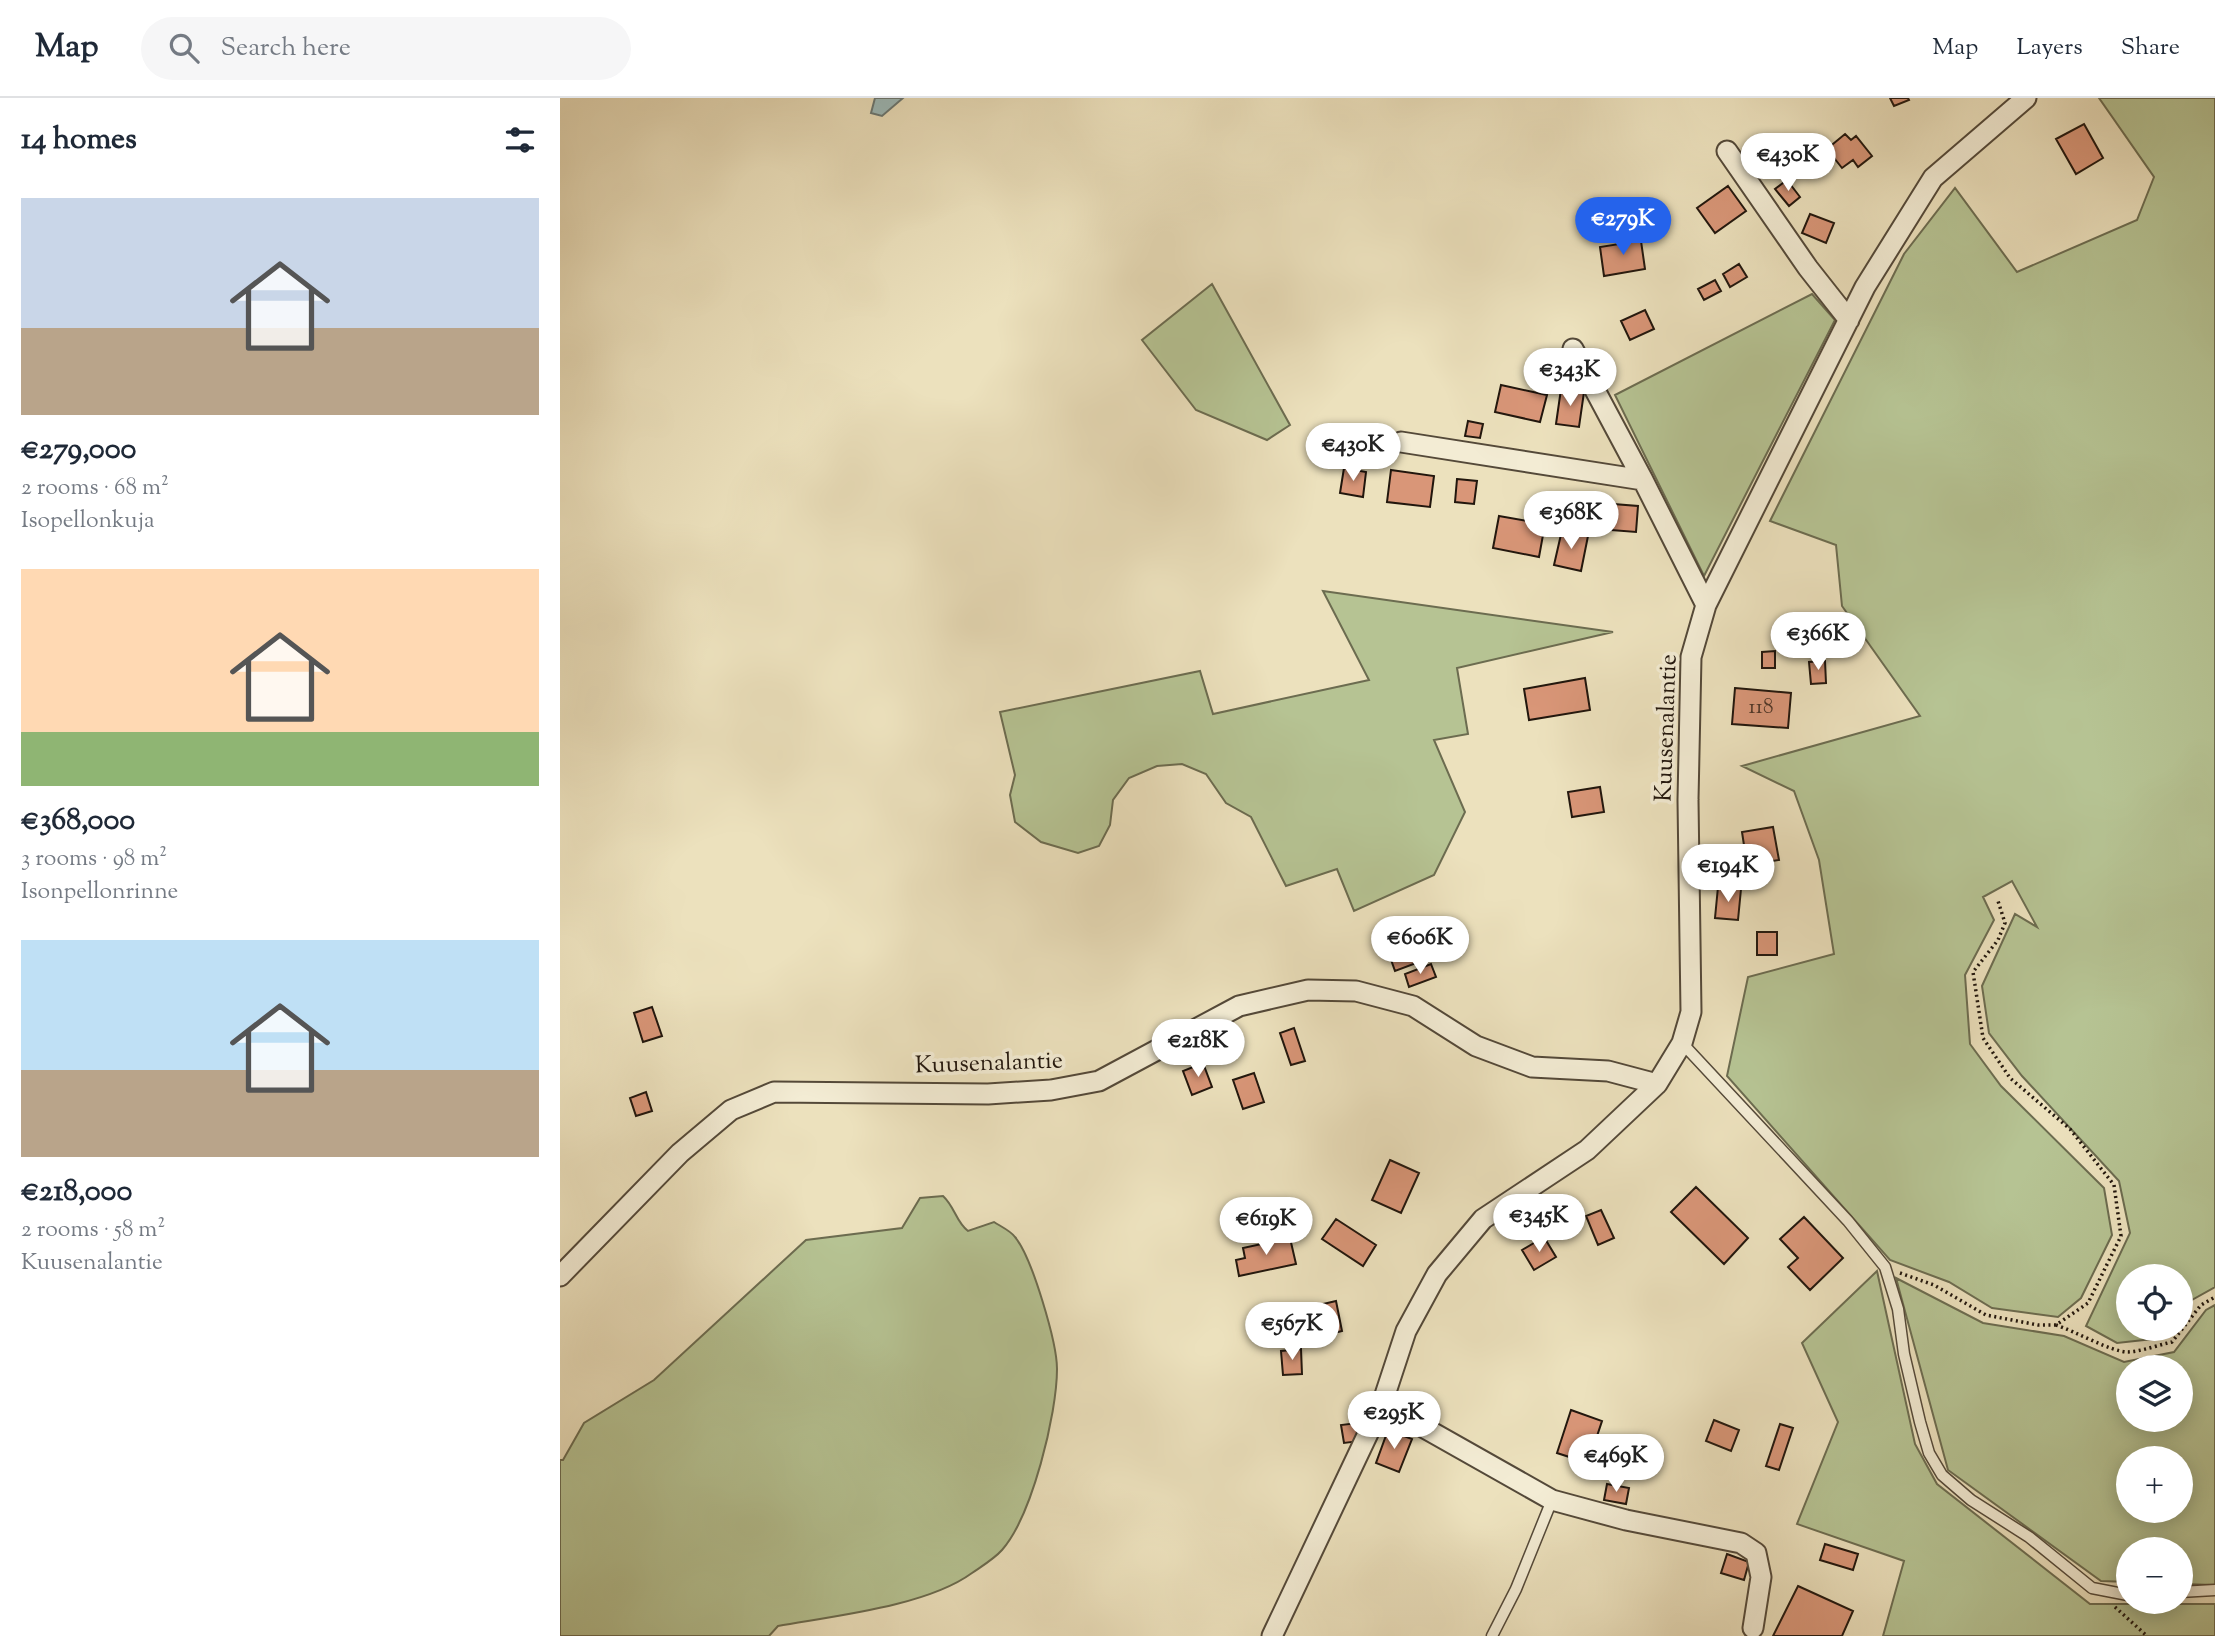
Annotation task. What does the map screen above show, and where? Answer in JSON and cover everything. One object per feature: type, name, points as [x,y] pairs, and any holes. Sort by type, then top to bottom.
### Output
[{"type":"street","name":"Kuusenalantie","points":[[560,1276],[680,1153],[731,1110],[775,1092],[988,1094],[1051,1090],[1099,1081],[1239,1006],[1308,990],[1356,991],[1413,1006],[1476,1046],[1532,1067],[1608,1071],[1657,1084],[1682,1043],[1691,1012],[1688,800],[1691,657],[1706,605],[1865,287],[1933,178],[2025,98]]},
{"type":"street","points":[[1727,151],[1800,257],[1849,320]]},
{"type":"street","points":[[1573,349],[1706,605]]},
{"type":"street","points":[[1401,442],[1643,480]]},
{"type":"street","points":[[1272,1636],[1382,1404],[1406,1331],[1437,1274],[1483,1219],[1587,1150],[1657,1084]]},
{"type":"street","points":[[1382,1404],[1552,1500],[1615,1517],[1741,1543],[1756,1553],[1761,1577],[1753,1628]]},
{"type":"lane","points":[[1682,1043],[1848,1221],[1885,1267],[1898,1309],[1904,1354],[1920,1422],[1929,1452],[1942,1475],[1970,1500],[2029,1537],[2092,1588],[2116,1593]]},
{"type":"lane","points":[[1492,1636],[1516,1589],[1552,1500]]},
{"type":"lane","points":[[2193,1591],[2215,1590]]},
{"type":"path","points":[[1998,901],[2005,923],[1998,940],[1973,972],[1983,1038],[2010,1078],[2070,1129],[2114,1185],[2118,1211],[2121,1236],[2088,1303],[2056,1325]]},
{"type":"path","points":[[1885,1267],[1934,1285],[1986,1315],[2038,1325],[2056,1325],[2098,1340],[2111,1349],[2128,1352],[2172,1342],[2201,1305],[2215,1297]]},
{"type":"path","points":[[2092,1588],[2147,1636]]},
{"type":"green space","points":[[2099,98],[2215,98],[2215,1287],[2193,1299],[2193,1264],[2116,1264],[2116,1341],[2135,1341],[2117,1343],[2086,1326],[2130,1233],[2119,1181],[2022,1076],[1989,1033],[1982,986],[2015,914],[2037,927],[2012,881],[1983,897],[1994,920],[1965,975],[1970,1044],[2001,1086],[2104,1188],[2112,1235],[2081,1298],[2058,1317],[1992,1308],[1949,1282],[1890,1260],[1727,1076],[1748,977],[1834,954],[1819,860],[1794,791],[1742,766],[1920,716],[1842,606],[1836,545],[1770,521],[1904,254],[1955,188],[2017,272],[2137,220],[2154,177]]},
{"type":"green space","points":[[1212,284],[1290,425],[1267,440],[1196,410],[1142,340]]},
{"type":"green space","points":[[1812,294],[1835,320],[1704,576],[1615,395]]},
{"type":"green space","points":[[1323,591],[1613,632],[1457,668],[1468,734],[1434,740],[1465,812],[1434,875],[1354,911],[1337,869],[1286,886],[1251,817],[1226,803],[1206,774],[1182,764],[1157,766],[1129,778],[1113,800],[1110,825],[1099,846],[1078,853],[1041,842],[1015,822],[1010,795],[1015,775],[1000,712],[1200,671],[1213,714],[1369,680]]},
{"type":"green space","points":[[943,1196],[968,1231],[994,1222],[1015,1237],[1036,1281],[1056,1357],[1053,1411],[1041,1464],[1023,1514],[1002,1550],[972,1573],[931,1594],[852,1614],[778,1626],[769,1636],[560,1636],[560,1460],[563,1460],[584,1423],[654,1380],[806,1240],[902,1228],[920,1198]]},
{"type":"green space","points":[[1877,1271],[1915,1444],[1937,1484],[2090,1604],[2116,1604],[2116,1614],[2193,1614],[2193,1604],[2215,1604],[2215,1636],[1883,1636],[1904,1561],[1797,1524],[1838,1422],[1802,1343]]},
{"type":"green space","points":[[1896,1278],[1983,1323],[2064,1336],[2116,1359],[2116,1432],[2193,1432],[2193,1355],[2159,1355],[2174,1352],[2182,1341],[2193,1341],[2193,1327],[2206,1310],[2215,1305],[2215,1585],[2193,1584],[2193,1537],[2116,1537],[2116,1582],[2101,1581],[1948,1470]]},
{"type":"water","points":[[875,98],[903,98],[882,116],[871,113]]},
{"type":"building","points":[[1890,98],[1908,98],[1909,100],[1894,106]]},
{"type":"building","points":[[2084,124],[2103,158],[2076,174],[2056,139]]},
{"type":"building","points":[[1845,134],[1851,140],[1856,136],[1872,156],[1858,167],[1853,160],[1842,168],[1827,149]]},
{"type":"building","points":[[1787,180],[1800,197],[1789,206],[1775,189]]},
{"type":"building","points":[[1728,186],[1746,211],[1715,233],[1697,208]]},
{"type":"building","points":[[1810,214],[1834,223],[1826,243],[1802,233]]},
{"type":"building","points":[[1640,234],[1645,269],[1604,276],[1600,247],[1626,243],[1625,236]]},
{"type":"building","points":[[1739,264],[1747,277],[1730,287],[1723,274]]},
{"type":"building","points":[[1715,280],[1721,291],[1704,300],[1698,289]]},
{"type":"building","points":[[1645,310],[1654,329],[1630,340],[1621,321]]},
{"type":"building","points":[[1550,351],[1562,352],[1561,371],[1549,370]]},
{"type":"building","points":[[1501,385],[1547,395],[1540,422],[1495,412]]},
{"type":"building","points":[[1561,389],[1584,392],[1579,427],[1556,424]]},
{"type":"building","points":[[1468,421],[1483,424],[1480,438],[1465,436]]},
{"type":"building","points":[[1327,447],[1344,448],[1344,460],[1327,460]]},
{"type":"building","points":[[1344,468],[1366,472],[1363,497],[1340,493]]},
{"type":"building","points":[[1391,470],[1434,476],[1430,507],[1387,502]]},
{"type":"building","points":[[1457,479],[1477,481],[1474,504],[1455,502]]},
{"type":"building","points":[[1588,502],[1638,506],[1636,532],[1586,528]]},
{"type":"building","points":[[1499,516],[1545,524],[1539,557],[1493,548]]},
{"type":"building","points":[[1562,530],[1588,536],[1581,571],[1554,565]]},
{"type":"building","points":[[1775,651],[1775,668],[1762,668],[1762,652]]},
{"type":"building","points":[[1825,661],[1826,683],[1811,684],[1809,662]]},
{"type":"building","points":[[1585,678],[1590,710],[1529,720],[1524,689]]},
{"type":"building","points":[[1735,688],[1791,693],[1788,728],[1732,724]]},
{"type":"building","points":[[1600,787],[1604,812],[1572,817],[1568,792]]},
{"type":"building","points":[[1773,827],[1779,860],[1747,865],[1742,832]]},
{"type":"building","points":[[1718,887],[1741,889],[1738,920],[1715,918]]},
{"type":"building","points":[[1406,925],[1419,962],[1395,971],[1382,934]]},
{"type":"building","points":[[1757,932],[1777,932],[1777,955],[1757,955]]},
{"type":"building","points":[[1431,964],[1436,977],[1409,987],[1405,974]]},
{"type":"building","points":[[652,1007],[662,1036],[643,1042],[634,1013]]},
{"type":"building","points":[[1294,1028],[1305,1061],[1291,1065],[1280,1033]]},
{"type":"building","points":[[1203,1063],[1212,1087],[1192,1095],[1183,1071]]},
{"type":"building","points":[[1254,1073],[1264,1102],[1243,1109],[1233,1080]]},
{"type":"building","points":[[646,1092],[652,1111],[636,1116],[630,1098]]},
{"type":"building","points":[[1390,1160],[1419,1173],[1401,1213],[1372,1200]]},
{"type":"building","points":[[1696,1187],[1748,1238],[1724,1264],[1671,1212]]},
{"type":"building","points":[[1601,1210],[1614,1238],[1598,1245],[1586,1216]]},
{"type":"building","points":[[1804,1217],[1843,1258],[1810,1290],[1788,1267],[1798,1258],[1780,1239]]},
{"type":"building","points":[[1336,1219],[1376,1245],[1363,1266],[1322,1239]]},
{"type":"building","points":[[1544,1237],[1556,1257],[1534,1270],[1522,1250]]},
{"type":"building","points":[[1290,1238],[1296,1264],[1239,1276],[1236,1260],[1245,1258],[1243,1248]]},
{"type":"building","points":[[1336,1301],[1342,1331],[1326,1335],[1327,1340],[1313,1343],[1306,1308]]},
{"type":"building","points":[[1301,1349],[1302,1374],[1283,1375],[1281,1351]]},
{"type":"building","points":[[1571,1410],[1602,1421],[1588,1463],[1557,1453]]},
{"type":"building","points":[[1714,1420],[1739,1430],[1731,1451],[1706,1441]]},
{"type":"building","points":[[1357,1423],[1360,1441],[1344,1443],[1341,1425]]},
{"type":"building","points":[[1780,1424],[1793,1428],[1779,1470],[1766,1466]]},
{"type":"building","points":[[1388,1430],[1412,1439],[1399,1472],[1376,1463]]},
{"type":"building","points":[[1607,1484],[1629,1488],[1626,1504],[1604,1500]]},
{"type":"building","points":[[1825,1544],[1858,1554],[1853,1570],[1820,1560]]},
{"type":"building","points":[[1727,1554],[1749,1562],[1744,1580],[1721,1573]]},
{"type":"building","points":[[1798,1586],[1853,1611],[1842,1636],[1773,1636]]}]
